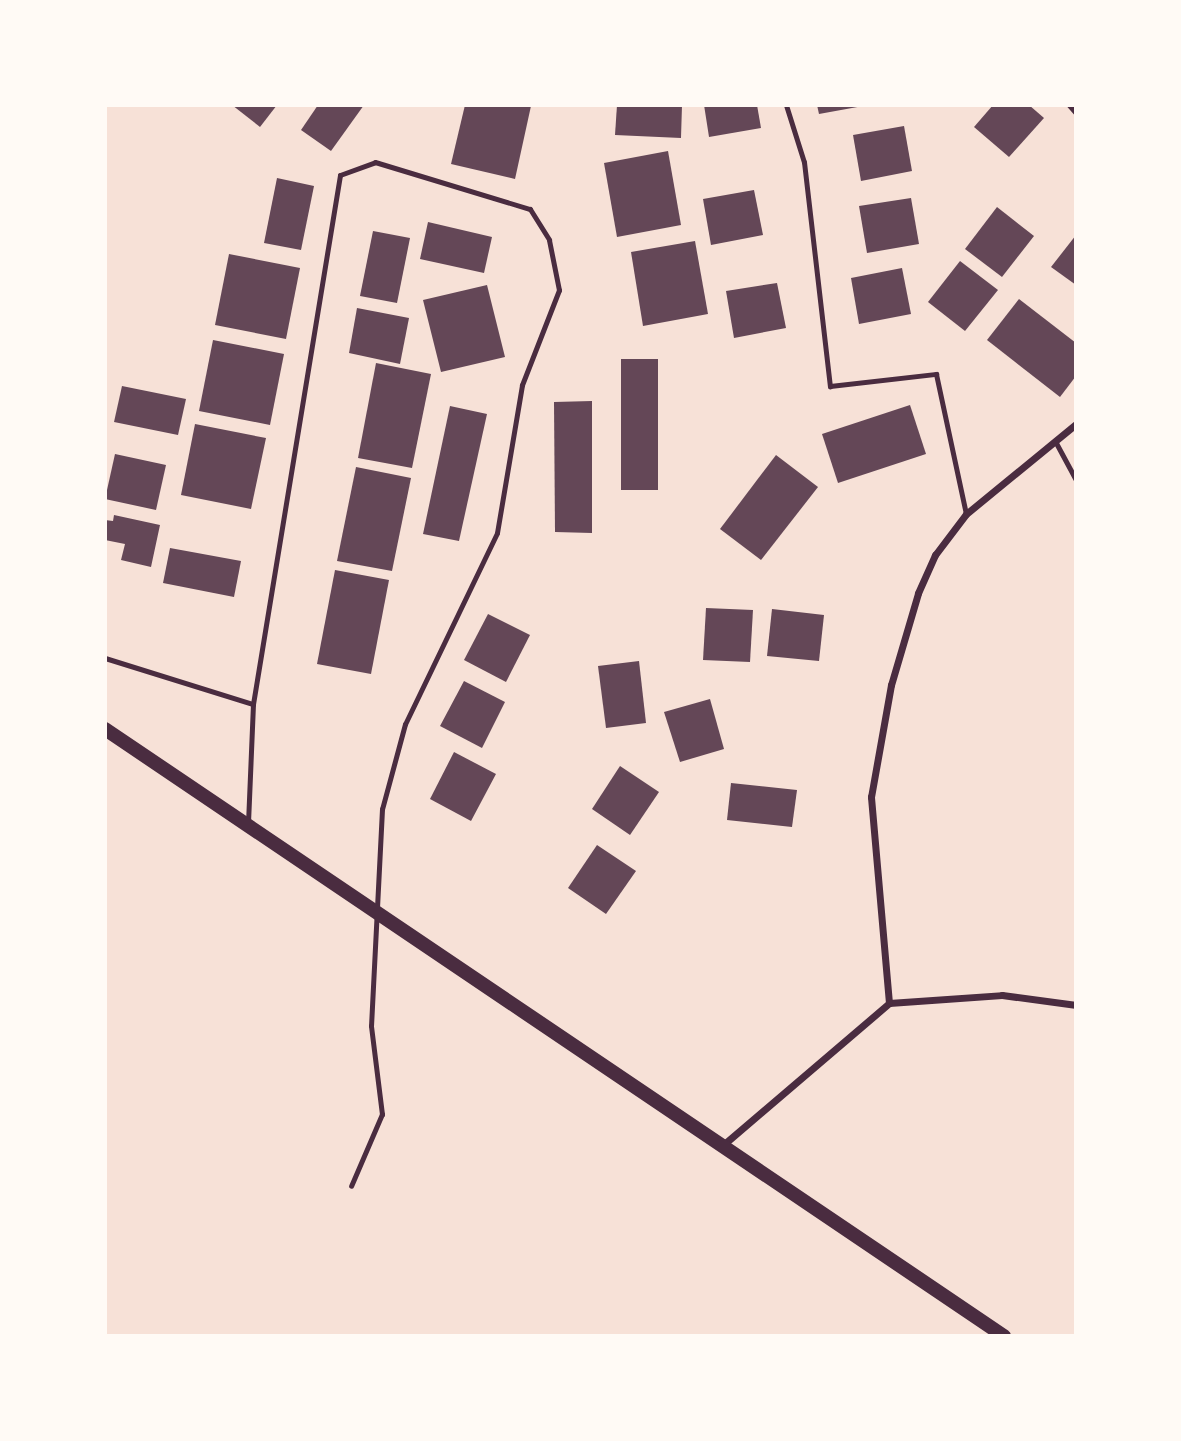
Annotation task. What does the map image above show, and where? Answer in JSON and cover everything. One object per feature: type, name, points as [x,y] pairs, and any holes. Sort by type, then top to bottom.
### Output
[{"type":"main road","points":[[105,729],[1004,1336]]},
{"type":"street","points":[[889,1003],[872,797],[891,685],[918,593],[935,555],[966,514],[1076,424]]},
{"type":"street","points":[[723,1145],[889,1003],[1002,995],[1076,1005]]},
{"type":"lane","points":[[786,105],[804,162],[830,386],[936,374],[966,514]]},
{"type":"lane","points":[[1069,105],[1076,113]]},
{"type":"lane","points":[[247,824],[253,704],[340,175],[375,162],[530,209],[549,240],[559,290],[522,385],[497,533],[405,724],[382,809],[371,1026],[382,1114],[351,1186]]},
{"type":"lane","points":[[1055,441],[1076,480]]},
{"type":"lane","points":[[105,658],[253,704]]},
{"type":"building","points":[[232,105],[277,105],[260,127]]},
{"type":"building","points":[[318,105],[364,105],[331,151],[301,130]]},
{"type":"building","points":[[465,105],[531,106],[515,179],[451,164]]},
{"type":"building","points":[[617,105],[682,105],[681,138],[615,135]]},
{"type":"building","points":[[704,105],[757,105],[761,128],[709,137]]},
{"type":"building","points":[[817,105],[863,105],[863,106],[819,114]]},
{"type":"building","points":[[993,105],[1029,105],[1044,118],[1009,157],[974,127]]},
{"type":"building","points":[[904,126],[912,171],[861,181],[853,135]]},
{"type":"building","points":[[668,151],[681,225],[617,237],[604,163]]},
{"type":"building","points":[[277,178],[314,186],[301,250],[264,243]]},
{"type":"building","points":[[754,190],[763,235],[711,245],[703,199]]},
{"type":"building","points":[[911,198],[919,244],[867,253],[859,206]]},
{"type":"building","points":[[997,207],[1034,236],[1002,277],[965,249]]},
{"type":"building","points":[[428,222],[492,237],[484,273],[420,259]]},
{"type":"building","points":[[373,231],[410,238],[397,303],[360,296]]},
{"type":"building","points":[[1076,235],[1076,285],[1051,267]]},
{"type":"building","points":[[695,241],[708,314],[643,326],[631,252]]},
{"type":"building","points":[[229,254],[300,268],[286,339],[215,325]]},
{"type":"building","points":[[960,261],[998,290],[965,331],[928,302]]},
{"type":"building","points":[[902,268],[911,314],[859,324],[851,278]]},
{"type":"building","points":[[777,283],[786,328],[734,338],[726,291]]},
{"type":"building","points":[[487,285],[505,357],[441,372],[423,300]]},
{"type":"building","points":[[1019,299],[1076,343],[1076,376],[1060,397],[987,340]]},
{"type":"building","points":[[357,308],[409,318],[400,364],[349,353]]},
{"type":"building","points":[[213,340],[284,354],[270,425],[199,411]]},
{"type":"building","points":[[621,359],[658,359],[658,490],[621,490]]},
{"type":"building","points":[[376,363],[431,374],[412,468],[358,458]]},
{"type":"building","points":[[122,386],[186,399],[178,435],[114,422]]},
{"type":"building","points":[[592,401],[592,533],[555,532],[554,402]]},
{"type":"building","points":[[910,405],[926,454],[838,483],[822,434]]},
{"type":"building","points":[[450,406],[487,414],[459,541],[423,534]]},
{"type":"building","points":[[195,424],[266,438],[251,509],[181,495]]},
{"type":"building","points":[[115,454],[166,465],[156,510],[105,499]]},
{"type":"building","points":[[776,455],[818,487],[761,560],[720,529]]},
{"type":"building","points":[[356,467],[411,478],[392,571],[337,561]]},
{"type":"building","points":[[114,515],[160,525],[151,567],[121,560],[125,544],[105,540],[105,520],[113,521]]},
{"type":"building","points":[[170,548],[241,561],[234,597],[163,583]]},
{"type":"building","points":[[335,570],[389,580],[371,674],[317,664]]},
{"type":"building","points":[[706,608],[753,610],[750,662],[703,660]]},
{"type":"building","points":[[772,609],[824,615],[819,661],[767,656]]},
{"type":"building","points":[[488,614],[530,635],[506,682],[464,660]]},
{"type":"building","points":[[639,661],[646,723],[606,728],[598,666]]},
{"type":"building","points":[[464,681],[505,702],[482,748],[440,726]]},
{"type":"building","points":[[710,699],[724,749],[680,762],[664,712]]},
{"type":"building","points":[[454,752],[496,774],[471,821],[430,799]]},
{"type":"building","points":[[620,766],[659,792],[630,835],[592,809]]},
{"type":"building","points":[[731,783],[797,790],[792,827],[727,820]]},
{"type":"building","points":[[597,845],[636,871],[606,914],[568,888]]}]
